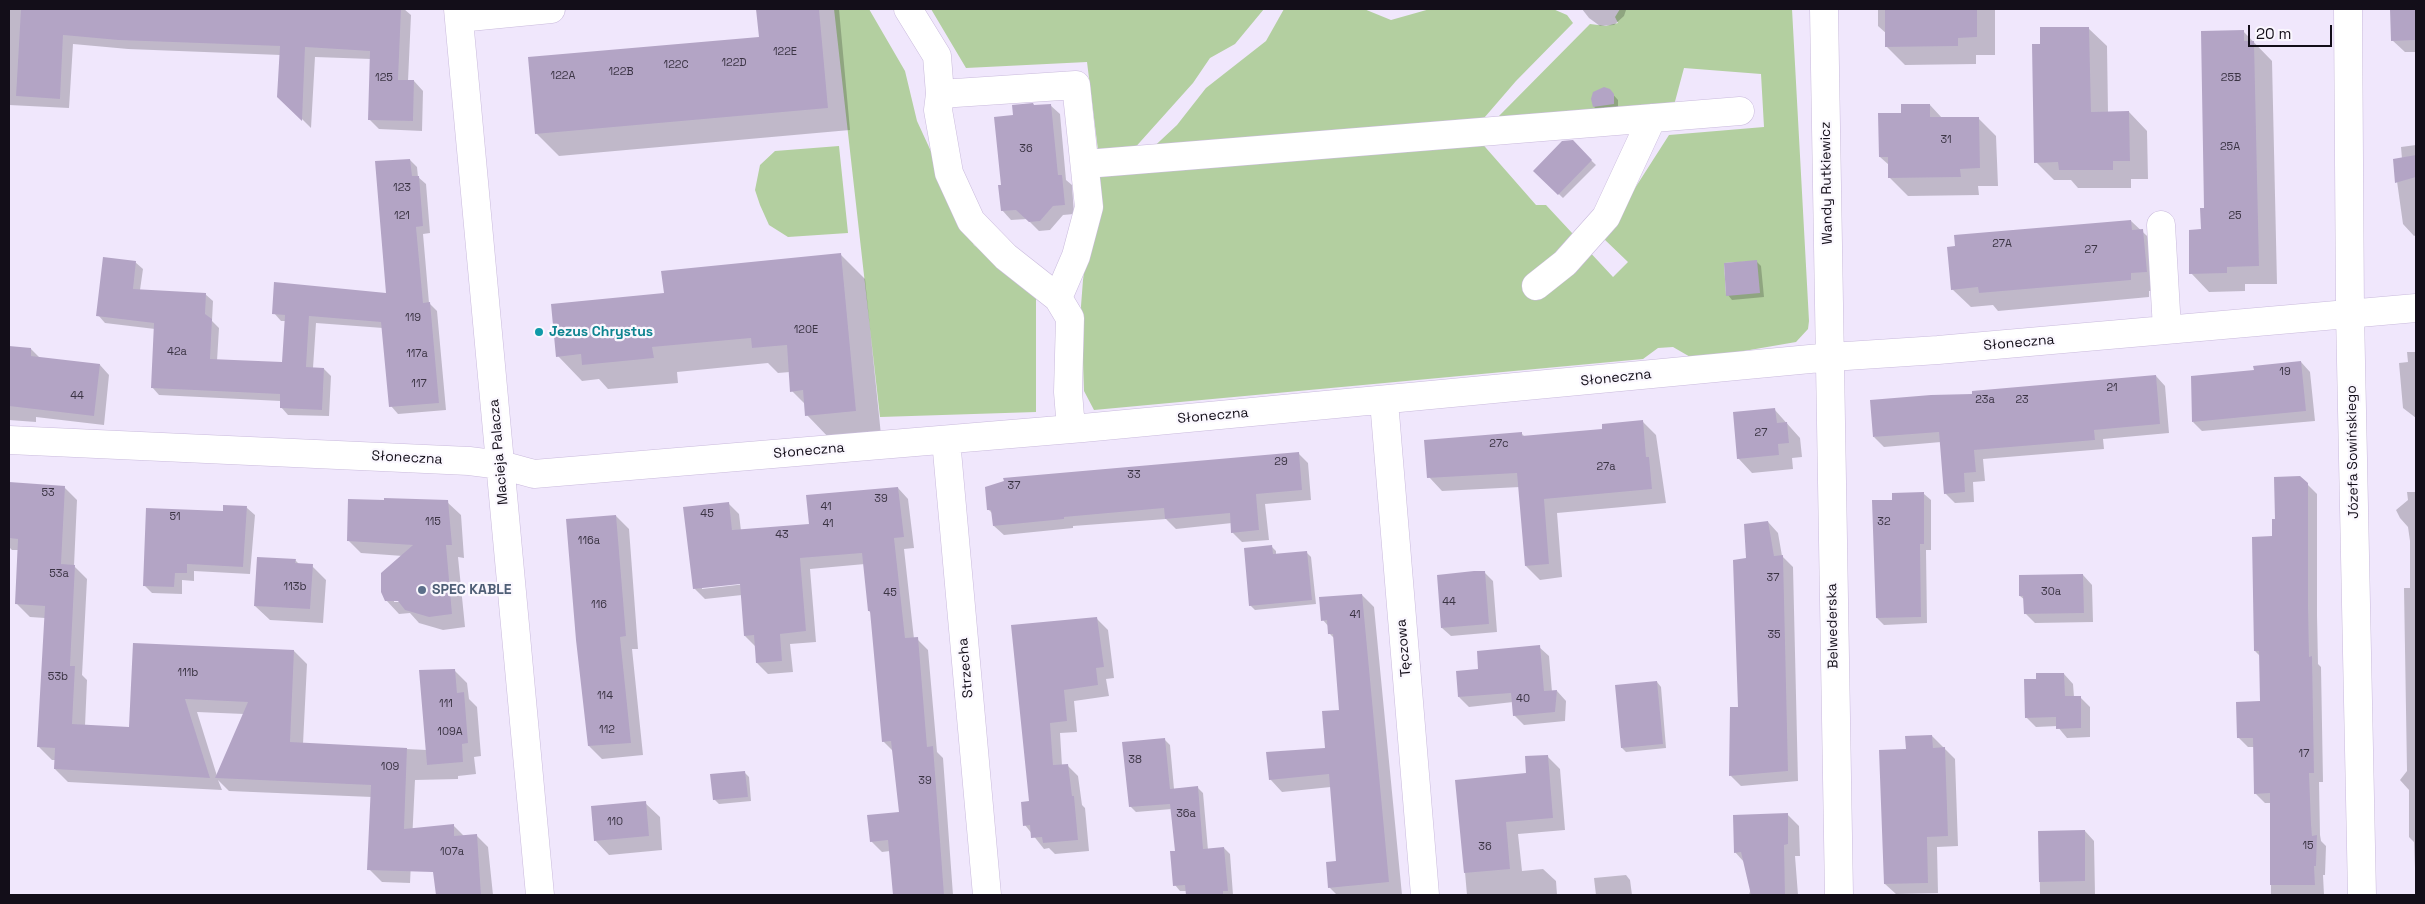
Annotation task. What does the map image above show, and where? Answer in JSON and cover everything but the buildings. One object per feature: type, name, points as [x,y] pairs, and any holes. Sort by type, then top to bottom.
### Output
[{"type":"street","points":[[459,13],[550,9]]},
{"type":"street","points":[[908,9],[937,56],[940,94],[938,110],[949,173],[971,221],[1006,257],[1058,298],[1070,318],[1068,392],[1071,429]]},
{"type":"street","name":"Wandy Rutkiewicz","points":[[1824,9],[1831,357]]},
{"type":"street","name":"Józefa Sowińskiego","points":[[2348,9],[2350,313],[2362,895]]},
{"type":"street","name":"Macieja Palacza","points":[[459,13],[540,895]]},
{"type":"street","points":[[940,94],[1076,85],[1086,164],[1089,208],[1076,256],[1058,298]]},
{"type":"street","points":[[1086,164],[1740,111]]},
{"type":"street","points":[[1536,286],[1565,263],[1606,217],[1652,118]]},
{"type":"street","points":[[2161,225],[2167,329]]},
{"type":"street","name":"Słoneczna","points":[[9,440],[469,461],[501,465],[534,474],[1384,401],[1831,357],[1948,349],[2416,308]]},
{"type":"street","name":"Belwederska","points":[[1831,357],[1832,571],[1839,895]]},
{"type":"street","name":"Tęczowa","points":[[1384,401],[1425,895]]},
{"type":"street","name":"Strzecha","points":[[946,440],[987,895]]},
{"type":"green space","points":[[834,9],[869,9],[905,71],[917,121],[974,245],[1036,297],[1036,412],[880,417]]},
{"type":"green space","points":[[931,9],[1264,9],[1235,44],[1210,58],[1193,83],[1132,151],[1098,150],[1087,62],[966,68]]},
{"type":"green space","points":[[1284,9],[1364,9],[1391,20],[1430,9],[1553,9],[1567,15],[1573,23],[1516,81],[1478,125],[1145,155],[1177,125],[1206,88],[1266,41]]},
{"type":"green space","points":[[1620,9],[1792,9],[1809,321],[1808,329],[1796,342],[1715,356],[1692,358],[1673,347],[1658,348],[1643,359],[1094,410],[1084,391],[1081,306],[1097,172],[1479,140],[1536,205],[1546,205],[1613,277],[1628,262],[1603,238],[1669,135],[1764,127],[1761,74],[1684,68],[1673,109],[1495,120],[1590,24],[1606,26],[1618,23],[1615,17]],"holes":[[[1757,261],[1726,295],[1724,263]]]},
{"type":"green space","points":[[839,146],[848,233],[788,237],[769,225],[755,190],[760,165],[775,151]]},
{"type":"place","name":"Jezus Chrystus","points":[[539,332]]},
{"type":"place","name":"SPEC KABLE","points":[[422,590]]}]
